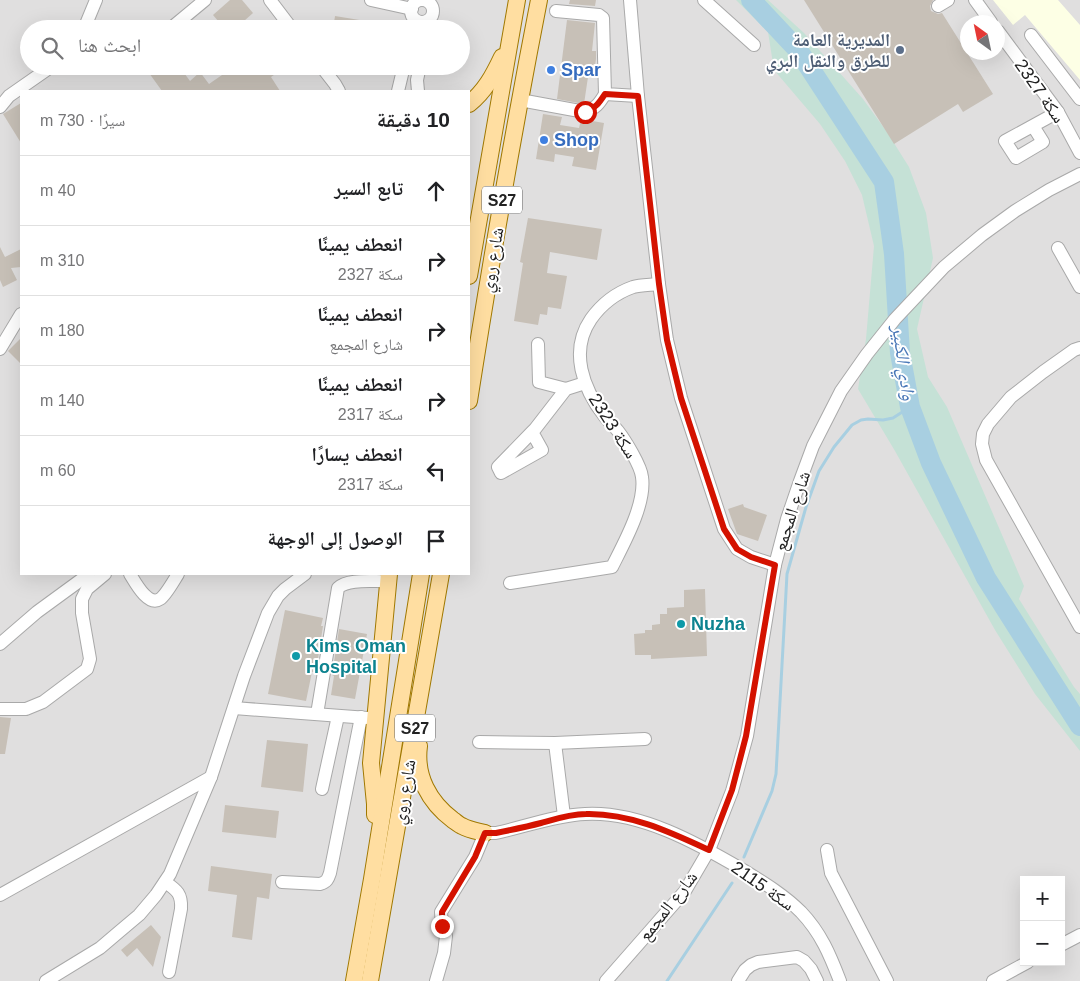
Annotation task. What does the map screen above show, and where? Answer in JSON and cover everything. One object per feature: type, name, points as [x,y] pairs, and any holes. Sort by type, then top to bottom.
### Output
[{"type":"main road","name":"شارع روي","points":[[470,270],[517,0]]},
{"type":"main road","name":"شارع روي","points":[[470,396],[486,293],[539,0]]},
{"type":"main road","points":[[470,103],[479,96],[491,79],[502,56],[514,22]]},
{"type":"main road","name":"شارع روي","points":[[354,981],[421,575]]},
{"type":"main road","name":"شارع روي","points":[[370,981],[442,575]]},
{"type":"main road","points":[[372,879],[375,804],[369,718],[389,578]]},
{"type":"main road","points":[[435,616],[429,685],[418,753],[421,777],[436,805],[446,814],[462,826],[485,833]]},
{"type":"street","points":[[88,20],[96,0]]},
{"type":"street","points":[[181,20],[205,0]]},
{"type":"street","points":[[371,0],[414,11],[423,1],[432,3],[433,12],[429,20]]},
{"type":"street","points":[[630,0],[638,96],[659,284],[667,340],[681,398],[724,529],[737,549],[751,557],[775,565]]},
{"type":"street","points":[[704,0],[754,45]]},
{"type":"street","points":[[975,0],[986,15]]},
{"type":"street","points":[[274,1],[286,20]]},
{"type":"street","points":[[520,100],[585,112],[592,110],[598,105],[605,94],[603,18],[599,15],[556,11]]},
{"type":"street","points":[[1031,35],[1080,99]]},
{"type":"street","name":"سكة 2327","points":[[1005,40],[1058,112],[1080,153]]},
{"type":"street","points":[[0,107],[9,96],[39,75]]},
{"type":"street","points":[[328,75],[337,88]]},
{"type":"street","points":[[398,90],[402,75]]},
{"type":"street","points":[[418,75],[418,90]]},
{"type":"street","points":[[605,94],[638,96]]},
{"type":"street","points":[[1033,126],[1058,112]]},
{"type":"street","name":"شارع المجمع","points":[[606,981],[685,891],[709,850],[732,790],[746,736],[775,565],[787,520],[813,446],[841,391],[895,319],[944,267],[982,235],[1015,211],[1080,174]]},
{"type":"street","points":[[1058,248],[1080,287]]},
{"type":"street","name":"سكة 2323","points":[[510,583],[612,566],[637,513],[642,477],[628,447],[594,401],[585,383],[581,366],[581,337],[598,308],[612,298],[633,287],[659,284]]},
{"type":"street","points":[[0,349],[20,316]]},
{"type":"street","points":[[538,344],[539,382],[566,389],[585,383]]},
{"type":"street","points":[[1080,348],[1074,350],[1043,372],[1011,397],[988,424],[983,434],[982,444],[986,460],[1080,627]]},
{"type":"street","points":[[532,432],[566,389]]},
{"type":"street","points":[[0,644],[37,612],[88,575]]},
{"type":"street","points":[[0,709],[26,709],[43,702],[87,669],[90,660],[82,613],[82,598],[87,589],[105,575]]},
{"type":"street","points":[[131,575],[152,601],[162,597],[177,575]]},
{"type":"street","points":[[46,981],[100,948],[139,915],[165,882],[211,777],[244,676],[268,614],[278,596],[304,575]]},
{"type":"street","points":[[317,714],[338,588],[348,582],[389,578]]},
{"type":"street","points":[[234,708],[369,718],[328,879],[325,883],[320,884],[282,882]]},
{"type":"street","points":[[322,789],[338,716]]},
{"type":"street","points":[[479,742],[555,743],[645,739]]},
{"type":"street","points":[[555,743],[564,816]]},
{"type":"street","points":[[0,895],[211,777]]},
{"type":"street","name":"سكة 2115","points":[[485,833],[496,833],[564,816],[586,814],[629,819],[660,828],[709,850],[770,886],[801,912],[827,947],[840,981]]},
{"type":"street","points":[[436,981],[444,953],[446,936],[442,926],[442,912],[475,857],[485,833]]},
{"type":"street","points":[[827,850],[831,873],[886,981]]},
{"type":"street","points":[[165,882],[175,889],[182,901],[169,972]]},
{"type":"street","points":[[1065,943],[1080,935]]},
{"type":"street","points":[[738,981],[745,970],[758,962],[797,957],[812,969],[817,981]]},
{"type":"street","points":[[993,981],[1021,966]]},
{"type":"shaded area","points":[[0,0],[1080,0],[1080,981],[0,981]]},
{"type":"shaded area","points":[[736,0],[768,0],[804,33],[863,99],[909,167],[926,213],[933,258],[917,329],[928,377],[947,407],[1024,586],[1019,599],[1080,694],[1080,751],[1035,694],[995,630],[895,451],[858,389],[866,339],[874,246],[862,195],[845,161],[820,124],[774,70],[768,32]]},
{"type":"shaded area","points":[[993,0],[1058,0],[1080,25],[1080,80],[1025,15],[1013,25]]},
{"type":"building","points":[[230,0],[242,0],[253,13],[245,20],[217,20],[213,15]]},
{"type":"building","points":[[570,0],[596,0],[595,6],[569,4]]},
{"type":"building","name":"المديرية العامة للطرق والنقل البري","points":[[804,0],[933,0],[930,6],[931,11],[938,14],[942,13],[960,42],[960,60],[972,60],[993,94],[963,112],[958,104],[894,144]]},
{"type":"building","points":[[335,16],[360,20],[334,20]]},
{"type":"building","points":[[567,20],[595,23],[592,51],[596,51],[596,59],[593,78],[588,77],[584,104],[557,99]]},
{"type":"building","points":[[150,75],[186,75],[190,81],[197,75],[202,75],[209,84],[222,75],[274,75],[271,77],[279,90],[161,90]]},
{"type":"building","points":[[20,104],[20,141],[3,114]]},
{"type":"building","points":[[543,114],[562,117],[560,125],[579,128],[581,119],[604,123],[596,170],[572,166],[574,157],[555,154],[554,162],[536,159]]},
{"type":"building","points":[[528,218],[602,229],[597,260],[550,252],[547,273],[567,276],[561,309],[548,307],[547,315],[540,314],[538,325],[514,321],[523,263],[520,262]]},
{"type":"building","points":[[0,247],[5,257],[20,250],[20,267],[11,268],[17,280],[3,287],[0,280]]},
{"type":"building","points":[[20,339],[20,363],[8,351]]},
{"type":"building","points":[[743,504],[744,507],[767,515],[758,541],[737,534],[728,509]]},
{"type":"building","name":"Nuzha","points":[[705,589],[707,656],[651,659],[651,655],[635,655],[634,634],[645,633],[645,630],[652,630],[652,625],[660,624],[660,614],[667,614],[667,608],[684,607],[684,590]]},
{"type":"building","name":"Kims Oman Hospital","points":[[285,610],[323,618],[316,672],[312,672],[306,701],[268,694]]},
{"type":"building","points":[[339,629],[367,634],[355,699],[331,695]]},
{"type":"building","points":[[0,717],[11,718],[5,754],[0,754]]},
{"type":"building","points":[[267,740],[308,744],[303,792],[261,787]]},
{"type":"building","points":[[225,805],[279,811],[276,838],[222,832]]},
{"type":"building","points":[[211,866],[272,874],[269,899],[257,897],[252,940],[232,937],[237,895],[208,891]]},
{"type":"building","points":[[151,925],[161,937],[153,967],[137,948],[127,957],[121,950]]},
{"type":"waterway","name":"وادي الكبير","points":[[751,0],[798,50],[884,182],[894,254],[900,353],[910,407],[931,463],[986,578],[1080,726]]},
{"type":"waterway","points":[[744,857],[772,791],[776,774],[787,574],[806,507],[819,471],[834,447],[852,425],[861,420],[893,418],[910,407]]},
{"type":"waterway","points":[[667,981],[732,883]]},
{"type":"place","name":"المديرية العامة للطرق والنقل البري","points":[[900,50]]},
{"type":"place","name":"Spar","points":[[551,70]]},
{"type":"place","name":"Shop","points":[[544,140]]},
{"type":"place","name":"Nuzha","points":[[681,624]]},
{"type":"place","name":"Kims Oman Hospital","points":[[296,656]]},
{"type":"route","points":[[442,926],[442,912],[475,857],[485,833],[518,829],[564,816],[586,814],[629,819],[660,828],[709,850],[732,790],[746,736],[775,565],[751,557],[737,549],[724,529],[681,398],[667,340],[659,284],[638,96],[605,94],[598,105],[592,110],[585,112]]}]
